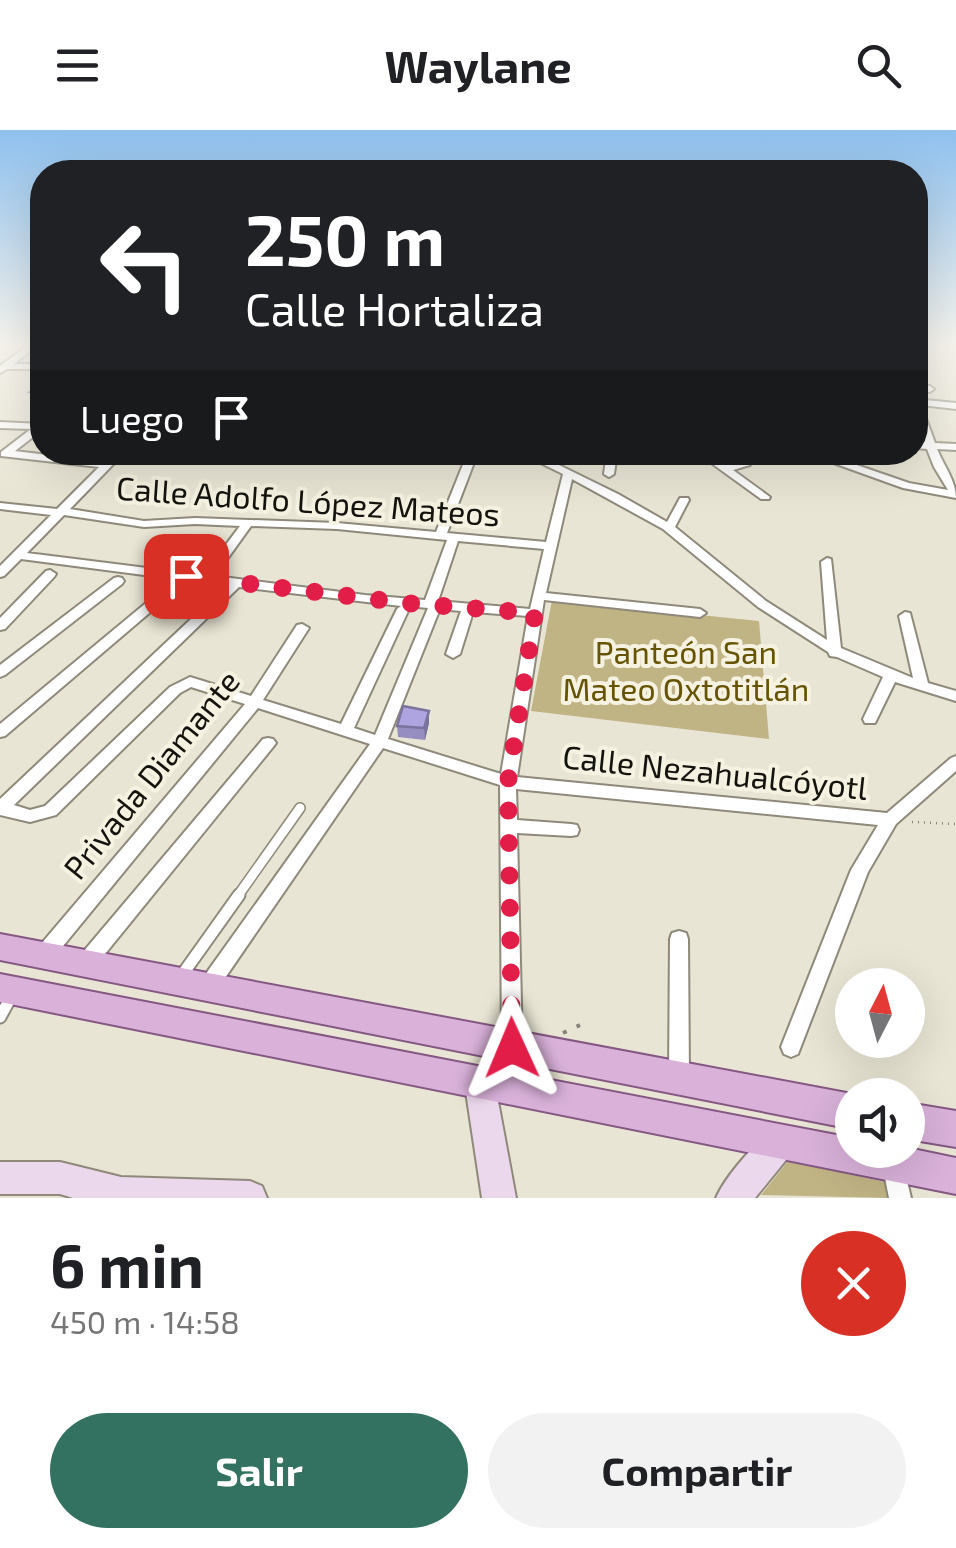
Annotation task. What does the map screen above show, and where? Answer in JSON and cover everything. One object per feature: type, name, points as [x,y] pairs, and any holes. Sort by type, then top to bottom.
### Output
[{"type":"main road","points":[[0,947],[835,1109]]},
{"type":"main road","points":[[5,999],[779,1144],[897,1182],[956,1176]]},
{"type":"main road","points":[[480,1085],[499,1198]]},
{"type":"main road","points":[[925,1124],[956,1129]]},
{"type":"main road","points":[[733,1198],[779,1144]]},
{"type":"main road","points":[[0,1178],[60,1178],[116,1196],[250,1198]]},
{"type":"street","points":[[928,403],[956,406]]},
{"type":"street","points":[[0,425],[30,427]]},
{"type":"street","points":[[3,455],[30,436]]},
{"type":"street","points":[[928,436],[956,495]]},
{"type":"street","points":[[928,446],[956,446]]},
{"type":"street","points":[[3,455],[30,458]]},
{"type":"street","points":[[0,573],[107,465]]},
{"type":"street","points":[[191,985],[380,742],[432,608],[447,538],[470,465]]},
{"type":"street","points":[[552,465],[669,528],[759,602],[835,653],[956,696]]},
{"type":"street","points":[[609,474],[610,465]]},
{"type":"street","points":[[719,465],[766,497]]},
{"type":"street","points":[[724,469],[739,465]]},
{"type":"street","points":[[846,465],[907,486],[956,495]]},
{"type":"street","points":[[512,1048],[508,782],[535,613],[568,472]]},
{"type":"street","points":[[669,528],[684,500]]},
{"type":"street","name":"Calle Adolfo López Mateos","points":[[0,506],[144,524],[248,523],[552,546]]},
{"type":"street","points":[[207,578],[248,523]]},
{"type":"street","points":[[18,555],[432,608],[535,613]]},
{"type":"street","points":[[828,562],[835,653]]},
{"type":"street","points":[[0,626],[50,574]]},
{"type":"street","points":[[0,732],[186,576]]},
{"type":"street","points":[[0,672],[118,581]]},
{"type":"street","points":[[0,809],[238,582]]},
{"type":"street","points":[[539,596],[700,613]]},
{"type":"street","points":[[452,654],[468,608]]},
{"type":"street","points":[[346,730],[403,610]]},
{"type":"street","points":[[905,616],[922,686]]},
{"type":"street","name":"Privada Diamante","points":[[42,956],[254,703],[302,628]]},
{"type":"street","points":[[870,718],[891,676]]},
{"type":"street","name":"Calle Nezahualcóyotl","points":[[0,809],[30,816],[50,811],[175,690],[190,682],[508,782],[890,820]]},
{"type":"street","points":[[85,965],[268,744]]},
{"type":"street","points":[[791,1047],[860,870],[890,820],[956,762]]},
{"type":"street","points":[[508,826],[571,830]]},
{"type":"street","points":[[679,938],[679,1080]]},
{"type":"lane","points":[[191,985],[300,808]]},
{"type":"path","points":[[890,820],[956,824]]},
{"type":"green space","name":"Panteón San Mateo Oxtotitlán","points":[[552,600],[759,621],[769,739],[531,711]]},
{"type":"green space","points":[[788,1161],[889,1183],[889,1198],[761,1195]]},
{"type":"building","points":[[403,706],[429,711],[424,728],[397,726]]},
{"type":"route","points":[[186,576],[405,603],[535,613],[508,782],[512,1048]]}]
